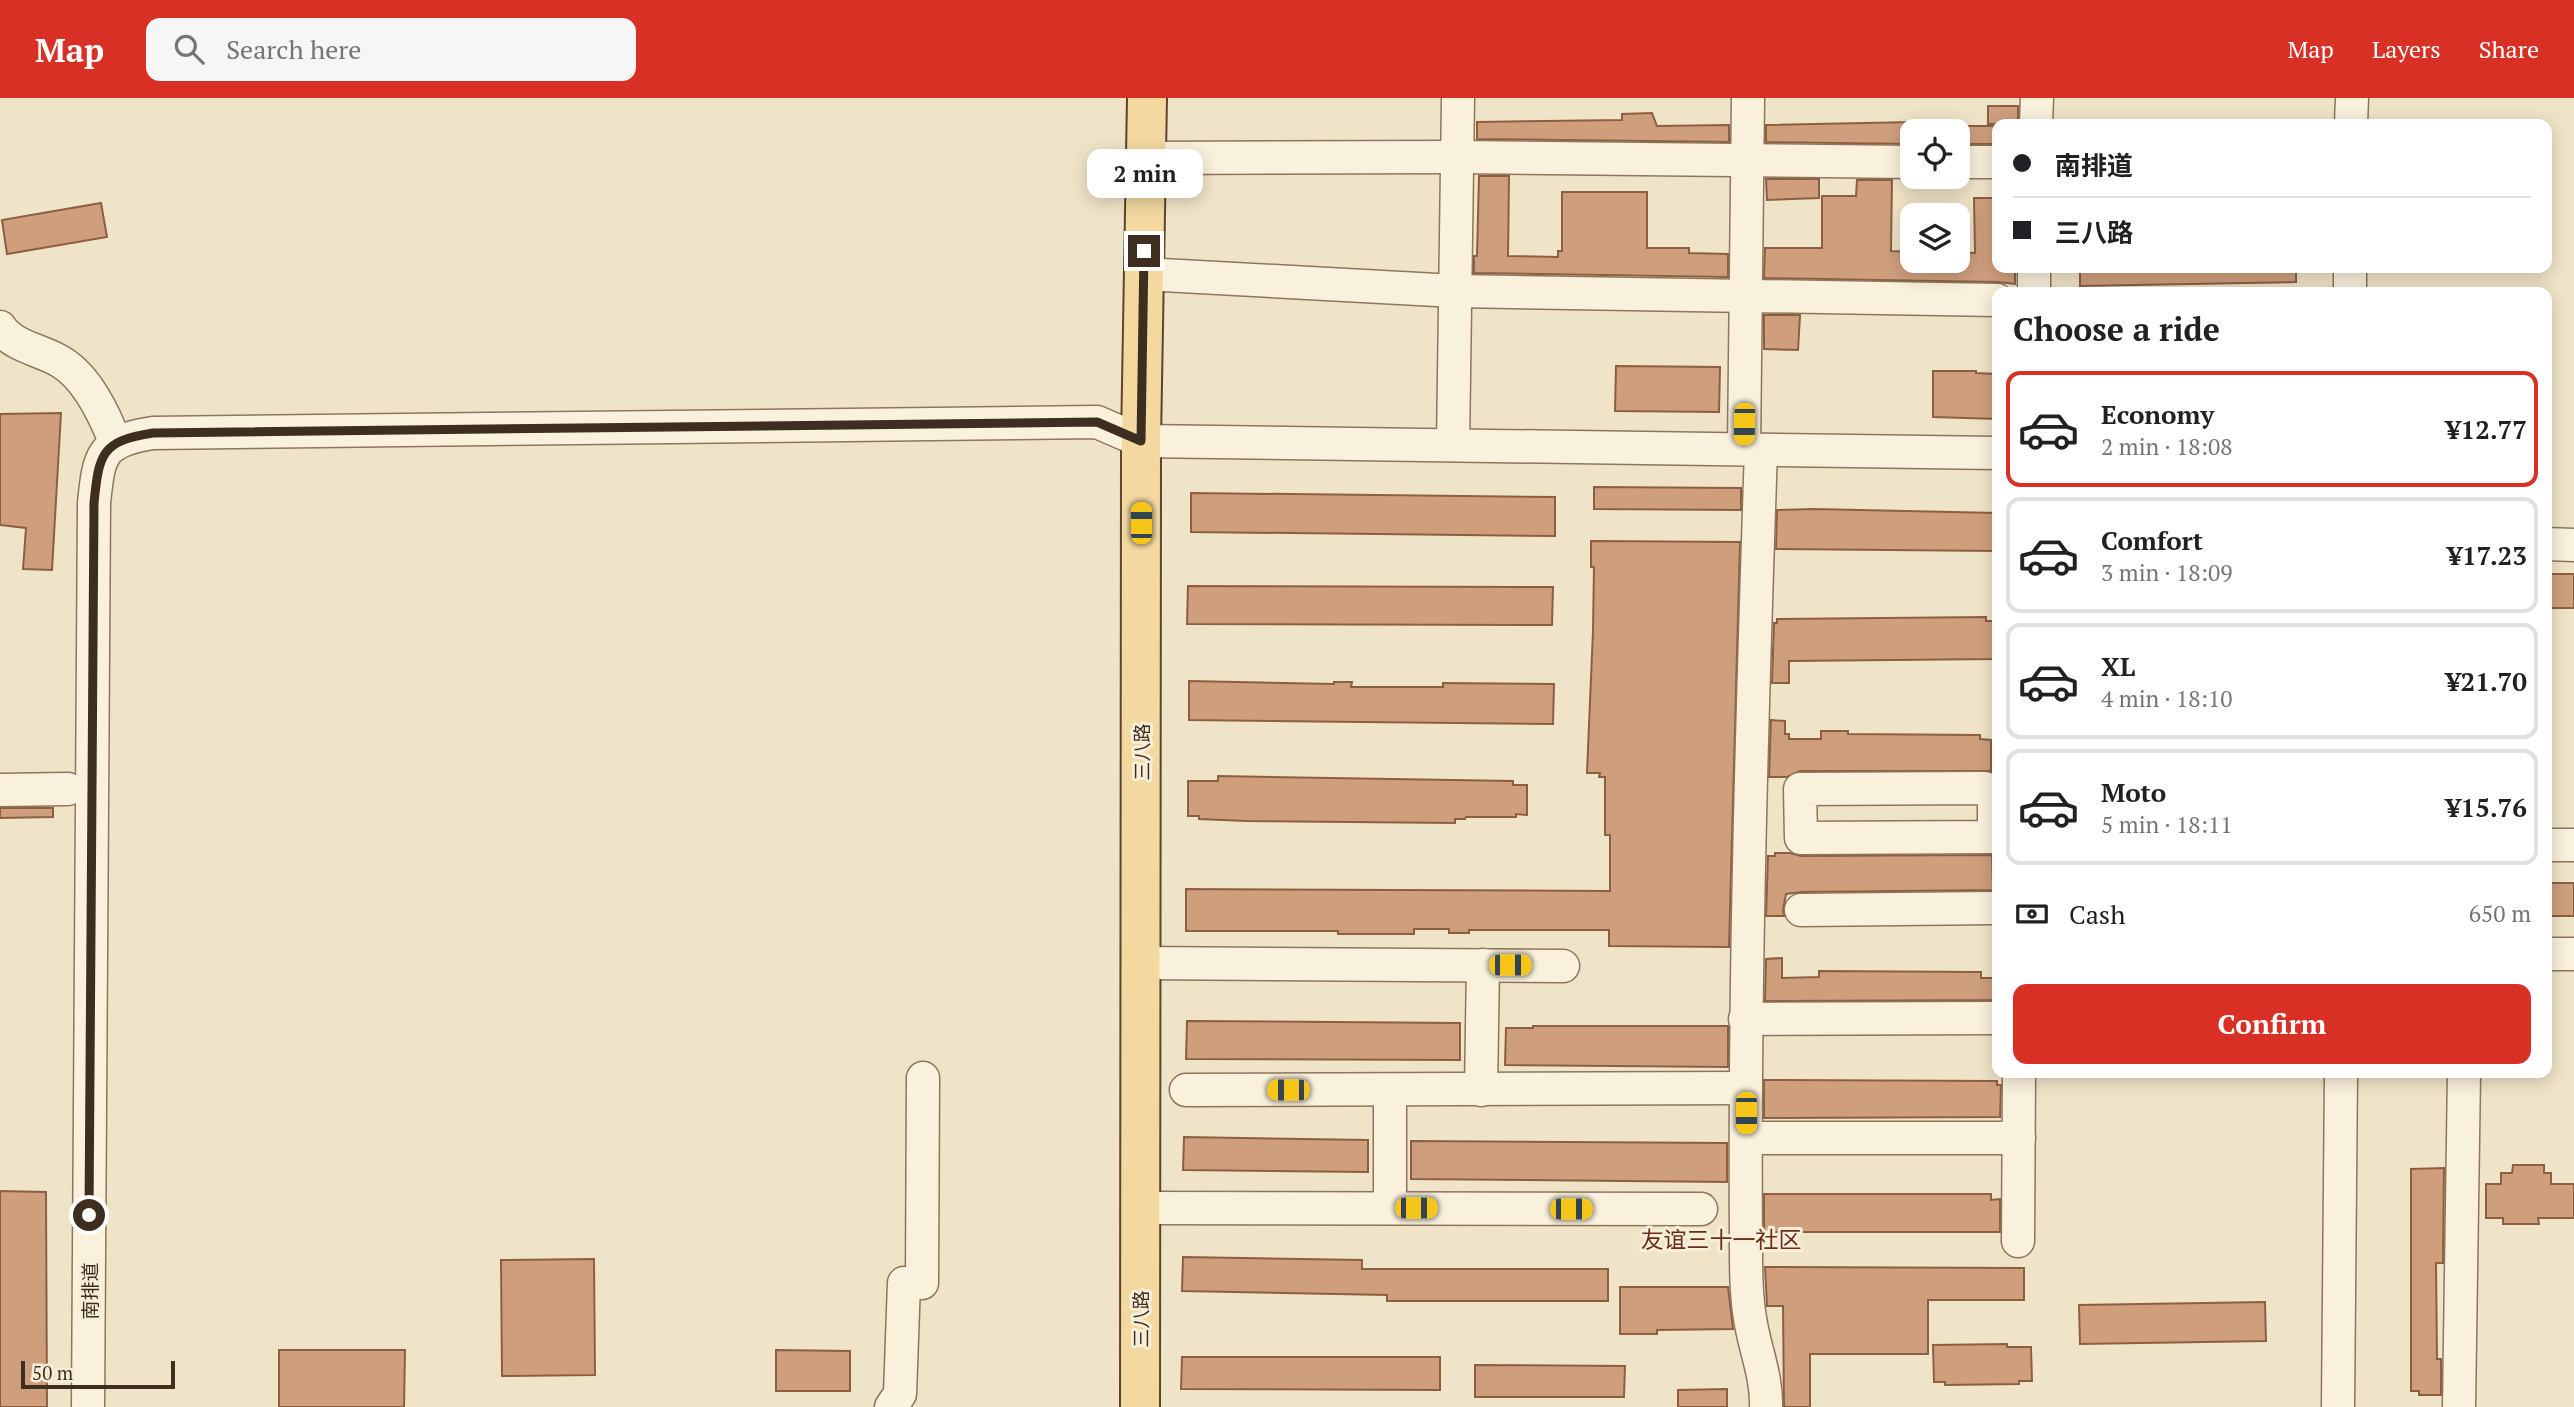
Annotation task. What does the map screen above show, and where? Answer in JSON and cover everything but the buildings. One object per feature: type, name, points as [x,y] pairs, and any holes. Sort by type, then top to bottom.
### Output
[{"type":"main road","name":"三八路","points":[[1140,1407],[1141,441],[1147,98]]},
{"type":"street","points":[[1453,445],[1458,98]]},
{"type":"street","points":[[1748,98],[1746,296],[1752,450],[1752,720],[1745,1018],[1747,1297],[1751,1326],[1764,1374],[1766,1407]]},
{"type":"street","points":[[2036,119],[2037,98]]},
{"type":"street","points":[[2351,119],[2352,98]]},
{"type":"street","points":[[1146,158],[1457,157],[1900,162]]},
{"type":"street","points":[[1970,162],[1992,162]]},
{"type":"street","points":[[1144,274],[1455,291],[1992,300]]},
{"type":"street","points":[[0,327],[12,340],[63,363],[86,383],[116,444],[135,436],[153,433],[1097,422],[1141,441],[1992,453]]},
{"type":"street","name":"南排道","points":[[88,1407],[94,503],[98,467],[110,447],[116,444]]},
{"type":"street","points":[[2552,544],[2574,545]]},
{"type":"street","points":[[0,790],[68,789]]},
{"type":"street","points":[[1992,792],[1985,789],[1800,789],[1801,838],[1992,837]]},
{"type":"street","points":[[2552,845],[2574,845]]},
{"type":"street","points":[[1801,910],[1992,908]]},
{"type":"street","points":[[2552,954],[2574,954]]},
{"type":"street","points":[[1141,963],[1563,965]]},
{"type":"street","points":[[1481,1090],[1483,965]]},
{"type":"street","points":[[1745,1018],[1992,1018]]},
{"type":"street","points":[[891,1407],[900,1394],[904,1283],[922,1283],[923,1078]]},
{"type":"street","points":[[2018,1241],[2020,1078]]},
{"type":"street","points":[[2338,1407],[2341,1078]]},
{"type":"street","points":[[2459,1407],[2464,1078]]},
{"type":"street","points":[[1186,1090],[1746,1088]]},
{"type":"street","points":[[1390,1090],[1390,1208]]},
{"type":"street","points":[[1746,1138],[2019,1138]]},
{"type":"street","points":[[1141,1208],[1701,1209]]},
{"type":"district","name":"友谊三十一社区","points":[[1721,1239]]},
{"type":"route","points":[[89,1215],[94,503],[98,467],[110,447],[135,436],[153,433],[1097,422],[1141,441],[1144,251]]}]
